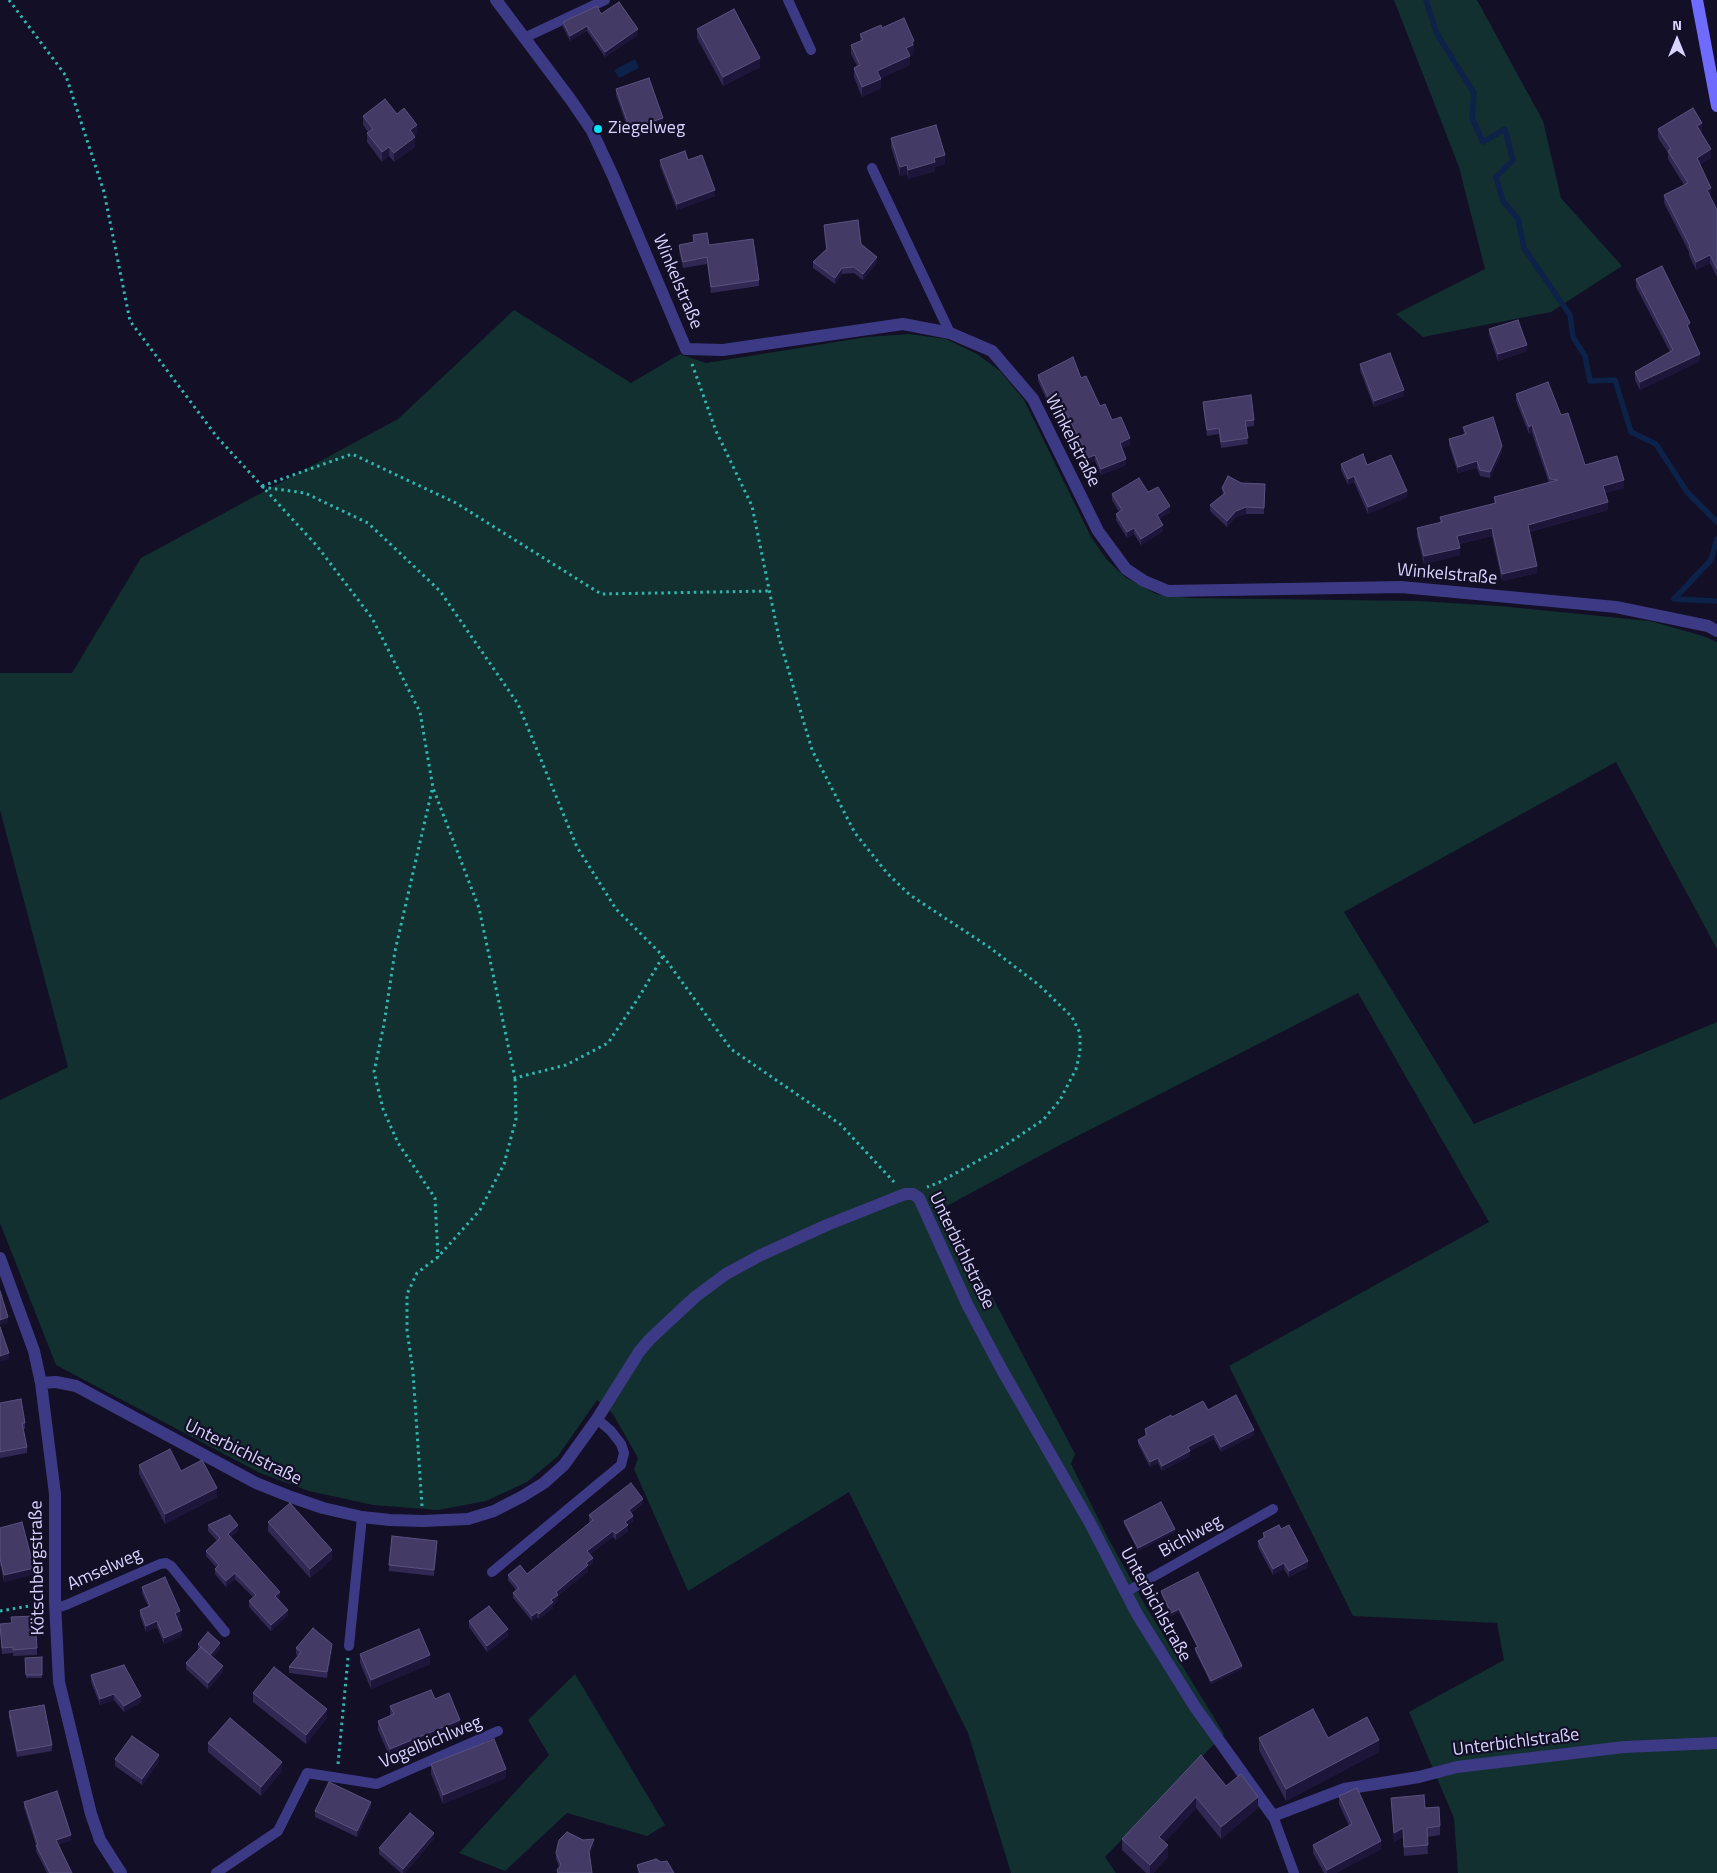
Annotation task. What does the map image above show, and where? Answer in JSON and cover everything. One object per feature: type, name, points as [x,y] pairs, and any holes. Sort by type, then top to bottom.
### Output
[{"type":"street","name":"Winkelstraße","points":[[496,0],[571,100],[592,132],[620,192],[686,349],[723,350],[903,324],[950,333],[992,351],[1033,399],[1098,531],[1126,569],[1144,581],[1168,590],[1401,587],[1616,607],[1708,626],[1717,631]]},
{"type":"street","points":[[1696,0],[1717,106]]},
{"type":"street","name":"Unterbichlstraße","points":[[41,1383],[56,1382],[76,1386],[256,1482],[290,1497],[323,1508],[362,1517],[423,1521],[468,1519],[494,1511],[523,1496],[544,1483],[564,1465],[597,1419],[639,1352],[650,1339],[678,1311],[726,1274],[761,1255],[827,1225],[909,1194],[919,1198],[968,1306],[1002,1370],[1086,1515],[1137,1614],[1190,1699],[1273,1816],[1344,1789],[1419,1777],[1457,1767],[1624,1747],[1717,1743]]},
{"type":"street","name":"Kötschbergstraße","points":[[0,1258],[34,1351],[41,1383],[55,1494],[55,1605],[59,1682],[91,1814],[100,1840],[121,1873]]},
{"type":"lane","points":[[524,38],[604,0]]},
{"type":"lane","points":[[788,0],[811,50]]},
{"type":"lane","points":[[872,168],[950,333]]},
{"type":"lane","points":[[492,1572],[622,1465],[624,1453],[621,1444],[611,1431],[597,1419]]},
{"type":"lane","name":"Bichlweg","points":[[1126,1592],[1273,1510]]},
{"type":"lane","points":[[349,1646],[362,1517]]},
{"type":"lane","name":"Amselweg","points":[[55,1605],[66,1605],[166,1563],[171,1566],[225,1632]]},
{"type":"lane","name":"Vogelbichlweg","points":[[216,1873],[278,1832],[307,1773],[377,1784],[498,1731]]},
{"type":"lane","points":[[1273,1816],[1294,1873]]},
{"type":"path","points":[[9,0],[66,76],[104,192],[130,321],[217,437],[317,546],[372,618],[420,712],[432,788],[479,908],[515,1078],[516,1119],[504,1164],[480,1210],[438,1257],[417,1273],[407,1294],[407,1330],[413,1372],[423,1521]]},
{"type":"path","points":[[261,487],[305,493],[368,523],[440,591],[518,704],[582,854],[616,909],[663,956],[731,1049],[840,1124],[909,1194],[1001,1148],[1043,1120],[1060,1100],[1076,1069],[1080,1052],[1080,1033],[1072,1017],[1039,984],[989,947],[910,895],[887,873],[855,833],[812,750],[778,638],[752,506],[716,431],[686,349]]},
{"type":"path","points":[[261,487],[352,454],[456,502],[600,594],[769,591]]},
{"type":"path","points":[[432,788],[395,951],[384,1024],[374,1072],[383,1109],[398,1143],[436,1198],[438,1257]]},
{"type":"path","points":[[515,1078],[566,1066],[608,1043],[639,997],[663,956]]},
{"type":"path","points":[[0,1611],[55,1605]]},
{"type":"path","points":[[337,1777],[349,1646]]},
{"type":"green space","points":[[1394,0],[1477,0],[1543,121],[1561,198],[1622,266],[1551,312],[1423,337],[1396,314],[1485,269],[1459,167]]},
{"type":"green space","points":[[514,310],[631,383],[680,354],[706,363],[867,337],[909,334],[946,339],[977,354],[1000,371],[1024,400],[1091,537],[1107,560],[1125,577],[1156,594],[1191,598],[1418,601],[1500,606],[1650,621],[1703,636],[1717,642],[1717,949],[1616,762],[1344,912],[1474,1124],[1717,1022],[1717,1873],[1458,1873],[1454,1818],[1409,1712],[1504,1660],[1497,1623],[1353,1616],[1229,1366],[1489,1222],[1358,993],[1058,1146],[945,1207],[1075,1454],[1071,1464],[1107,1536],[1145,1605],[1224,1734],[1105,1857],[1116,1873],[1011,1873],[968,1733],[849,1492],[688,1591],[634,1469],[638,1458],[613,1414],[597,1400],[558,1456],[527,1482],[486,1501],[438,1510],[373,1505],[309,1491],[260,1473],[56,1365],[0,1223],[0,1100],[68,1067],[0,810],[0,673],[72,673],[141,558],[398,419]]},
{"type":"green space","points":[[575,1674],[665,1825],[647,1836],[567,1813],[505,1871],[459,1853],[549,1755],[528,1720]]},
{"type":"water","points":[[635,59],[639,68],[619,78],[614,70]]},
{"type":"building","points":[[619,2],[638,29],[605,52],[587,26],[570,36],[563,22],[597,6],[601,14]]},
{"type":"building","points":[[734,9],[760,58],[723,77],[697,29]]},
{"type":"building","points":[[904,18],[914,41],[912,42],[913,45],[906,48],[910,56],[877,71],[881,79],[862,87],[854,68],[860,65],[851,45],[863,40],[860,34],[881,25],[882,28]]},
{"type":"building","points":[[649,78],[663,118],[630,129],[616,89]]},
{"type":"building","points":[[385,99],[397,114],[404,108],[417,125],[410,130],[415,137],[394,153],[389,147],[382,152],[367,133],[373,129],[363,116]]},
{"type":"building","points":[[1693,108],[1702,123],[1697,126],[1711,149],[1697,158],[1711,188],[1707,190],[1717,210],[1717,269],[1710,255],[1696,262],[1664,195],[1688,183],[1668,151],[1671,149],[1658,129]]},
{"type":"building","points":[[936,125],[945,155],[934,158],[935,162],[908,170],[907,165],[900,167],[891,138]]},
{"type":"building","points":[[685,151],[688,160],[702,155],[715,190],[677,204],[660,160]]},
{"type":"building","points":[[858,220],[861,244],[877,257],[863,274],[854,267],[842,268],[835,278],[813,262],[827,249],[824,225]]},
{"type":"building","points":[[707,233],[709,245],[753,239],[759,280],[711,287],[707,257],[683,262],[679,245],[694,242],[693,235]]},
{"type":"building","points":[[1662,266],[1690,323],[1687,325],[1700,354],[1640,382],[1635,372],[1673,350],[1636,279]]},
{"type":"building","points":[[1518,320],[1527,345],[1498,354],[1489,329]]},
{"type":"building","points":[[1390,353],[1404,390],[1374,401],[1360,364]]},
{"type":"building","points":[[1073,357],[1081,378],[1086,376],[1100,406],[1105,404],[1112,420],[1121,417],[1130,438],[1120,443],[1126,459],[1101,469],[1095,455],[1087,458],[1056,394],[1048,397],[1038,375]]},
{"type":"building","points":[[1548,382],[1561,415],[1568,413],[1585,465],[1617,456],[1624,480],[1603,486],[1608,502],[1528,525],[1537,566],[1502,574],[1492,528],[1457,536],[1460,548],[1424,556],[1417,528],[1442,522],[1440,517],[1496,503],[1494,497],[1558,480],[1550,479],[1532,425],[1529,427],[1516,394]]},
{"type":"building","points":[[1251,395],[1254,420],[1245,421],[1248,438],[1221,442],[1219,428],[1207,430],[1203,402]]},
{"type":"building","points":[[1493,417],[1502,446],[1490,472],[1480,470],[1477,461],[1458,467],[1449,439],[1466,434],[1463,427]]},
{"type":"building","points":[[1363,454],[1367,465],[1391,455],[1407,491],[1368,507],[1354,476],[1348,479],[1341,464]]},
{"type":"building","points":[[1228,476],[1241,483],[1265,484],[1264,508],[1246,507],[1236,511],[1227,521],[1210,505],[1225,493],[1222,488]]},
{"type":"building","points":[[1139,478],[1148,492],[1158,487],[1170,506],[1157,515],[1163,525],[1141,539],[1134,528],[1127,532],[1116,514],[1122,510],[1112,494]]},
{"type":"building","points":[[0,1291],[8,1317],[0,1320]]},
{"type":"building","points":[[0,1327],[9,1353],[0,1356]]},
{"type":"building","points":[[1236,1395],[1254,1430],[1221,1447],[1214,1434],[1188,1447],[1190,1451],[1162,1466],[1158,1458],[1150,1462],[1138,1440],[1147,1435],[1145,1429],[1203,1401],[1208,1410]]},
{"type":"building","points":[[21,1399],[25,1423],[22,1423],[27,1447],[0,1452],[0,1403]]},
{"type":"building","points":[[170,1449],[181,1471],[202,1460],[217,1488],[165,1514],[139,1465]]},
{"type":"building","points":[[631,1483],[643,1499],[629,1510],[633,1516],[625,1522],[628,1525],[616,1534],[613,1531],[587,1551],[593,1558],[586,1563],[588,1565],[556,1592],[558,1595],[551,1600],[553,1602],[539,1614],[537,1612],[532,1616],[513,1593],[519,1588],[508,1575],[520,1565],[527,1574],[593,1520],[589,1515]]},
{"type":"building","points":[[1161,1502],[1175,1529],[1138,1548],[1124,1521]]},
{"type":"building","points":[[290,1503],[332,1550],[310,1569],[268,1522]]},
{"type":"building","points":[[230,1515],[238,1525],[228,1534],[280,1592],[275,1596],[288,1610],[271,1625],[249,1601],[256,1595],[235,1573],[226,1581],[215,1569],[219,1565],[206,1551],[220,1538],[208,1525]]},
{"type":"building","points":[[22,1522],[34,1568],[4,1575],[0,1558],[0,1528]]},
{"type":"building","points":[[1279,1525],[1281,1529],[1289,1525],[1308,1561],[1289,1571],[1284,1563],[1273,1569],[1258,1541],[1265,1537],[1263,1533]]},
{"type":"building","points":[[392,1536],[437,1541],[434,1570],[389,1565]]},
{"type":"building","points":[[1198,1572],[1242,1666],[1211,1681],[1195,1648],[1198,1647],[1179,1609],[1171,1613],[1161,1591]]},
{"type":"building","points":[[165,1577],[180,1611],[175,1613],[182,1630],[164,1638],[157,1621],[146,1626],[140,1610],[150,1606],[142,1587]]},
{"type":"building","points":[[489,1606],[508,1629],[487,1646],[469,1621]]},
{"type":"building","points":[[35,1616],[37,1648],[13,1650],[13,1647],[2,1648],[0,1624],[12,1623],[11,1617]]},
{"type":"building","points":[[313,1628],[332,1644],[327,1672],[289,1667],[301,1652],[296,1648]]},
{"type":"building","points":[[419,1629],[430,1655],[371,1680],[360,1654]]},
{"type":"building","points":[[208,1632],[220,1643],[210,1655],[198,1644]]},
{"type":"building","points":[[201,1647],[223,1666],[208,1683],[186,1663]]},
{"type":"building","points":[[42,1657],[42,1675],[26,1675],[25,1658]]},
{"type":"building","points":[[124,1665],[141,1696],[124,1706],[114,1694],[100,1699],[91,1675]]},
{"type":"building","points":[[274,1667],[327,1709],[306,1735],[253,1693]]},
{"type":"building","points":[[431,1690],[435,1699],[449,1693],[460,1720],[390,1749],[378,1721],[394,1714],[390,1706]]},
{"type":"building","points":[[44,1705],[52,1745],[17,1751],[9,1711]]},
{"type":"building","points":[[1313,1709],[1328,1738],[1367,1717],[1379,1740],[1286,1789],[1259,1738]]},
{"type":"building","points":[[230,1718],[282,1762],[261,1787],[208,1743]]},
{"type":"building","points":[[132,1736],[159,1755],[142,1779],[115,1759]]},
{"type":"building","points":[[494,1739],[506,1769],[443,1795],[431,1764]]},
{"type":"building","points":[[1201,1755],[1226,1786],[1241,1774],[1258,1797],[1221,1827],[1196,1797],[1159,1837],[1168,1845],[1150,1865],[1122,1839]]},
{"type":"building","points":[[329,1782],[371,1802],[357,1831],[315,1811]]},
{"type":"building","points":[[1357,1788],[1381,1841],[1327,1870],[1313,1845],[1352,1824],[1339,1796]]},
{"type":"building","points":[[57,1791],[71,1835],[56,1840],[72,1873],[50,1873],[36,1845],[38,1845],[24,1802]]},
{"type":"building","points":[[1424,1795],[1425,1808],[1439,1807],[1440,1826],[1427,1828],[1428,1845],[1404,1847],[1403,1828],[1394,1833],[1391,1798]]},
{"type":"building","points":[[410,1813],[434,1833],[403,1869],[379,1848]]},
{"type":"building","points":[[567,1832],[583,1840],[594,1839],[589,1851],[592,1873],[558,1873],[557,1870],[561,1865],[556,1853],[559,1840]]},
{"type":"building","points":[[656,1859],[661,1862],[667,1861],[674,1873],[640,1873],[637,1865]]},
{"type":"waterway","points":[[1426,0],[1437,34],[1474,93],[1472,118],[1483,142],[1505,129],[1513,160],[1496,177],[1503,201],[1518,219],[1524,248],[1570,315],[1573,337],[1585,356],[1590,381],[1615,380],[1631,432],[1656,444],[1687,492],[1717,522]]},
{"type":"waterway","points":[[1717,539],[1711,560],[1674,599],[1717,601]]},
{"type":"place","name":"Ziegelweg","points":[[598,129]]}]
